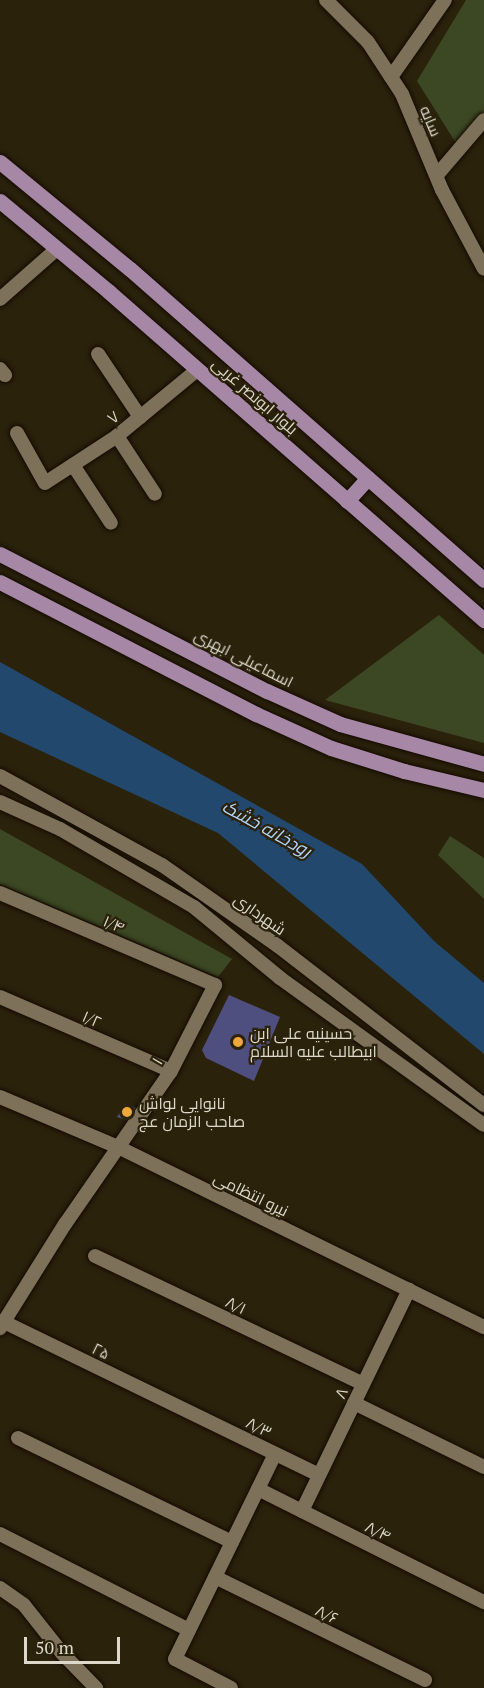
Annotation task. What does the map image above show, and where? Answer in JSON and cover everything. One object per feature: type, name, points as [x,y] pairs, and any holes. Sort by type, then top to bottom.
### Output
[{"type":"main road","name":"بلوار ابونصر غربی","points":[[0,162],[130,269],[484,580]]},
{"type":"main road","name":"بلوار ابونصر غربی","points":[[0,201],[484,620]]},
{"type":"main road","points":[[347,501],[368,478]]},
{"type":"main road","name":"اسماعیلی ابهری","points":[[0,554],[267,691],[340,724],[484,764]]},
{"type":"main road","points":[[0,582],[256,714],[331,748],[404,771],[484,790]]},
{"type":"street","name":"سایه","points":[[326,0],[368,42],[391,77],[484,269]]},
{"type":"street","points":[[391,77],[445,0]]},
{"type":"street","points":[[437,175],[484,120]]},
{"type":"street","points":[[0,299],[57,249]]},
{"type":"street","points":[[98,354],[140,417]]},
{"type":"street","name":"۷","points":[[17,434],[45,483],[117,436],[197,370]]},
{"type":"street","points":[[117,436],[155,495]]},
{"type":"street","points":[[73,465],[111,523]]},
{"type":"street","name":"شهرداری","points":[[0,776],[162,865],[278,946],[484,1105]]},
{"type":"street","name":"شهرداری","points":[[0,802],[60,828],[194,907],[280,978],[484,1125]]},
{"type":"street","name":"۱/۴","points":[[0,893],[215,985]]},
{"type":"street","name":"۱","points":[[2,1325],[118,1147],[171,1071],[215,985]]},
{"type":"street","name":"۱/۲","points":[[0,997],[171,1071]]},
{"type":"street","name":"نیرو انتظامی","points":[[0,1097],[118,1147],[484,1327]]},
{"type":"street","name":"۸/۱","points":[[95,1256],[363,1384]]},
{"type":"street","name":"۸","points":[[302,1511],[409,1290]]},
{"type":"street","name":"۲۵","points":[[2,1325],[184,1409]]},
{"type":"street","points":[[354,1403],[484,1467]]},
{"type":"street","name":"۸/۳","points":[[184,1409],[320,1475]]},
{"type":"street","points":[[18,1438],[232,1542]]},
{"type":"street","points":[[231,1688],[175,1659],[275,1454]]},
{"type":"street","name":"۸/۴","points":[[258,1489],[484,1602]]},
{"type":"street","points":[[0,1534],[189,1630]]},
{"type":"street","name":"۸/۶","points":[[214,1577],[425,1680]]},
{"type":"street","points":[[0,1588],[24,1605],[62,1653],[96,1688]]},
{"type":"green space","points":[[466,0],[484,0],[484,117],[459,148],[417,81]]},
{"type":"green space","points":[[439,615],[484,655],[484,743],[325,700]]},
{"type":"green space","points":[[0,829],[232,959],[218,977],[0,884]]},
{"type":"green space","points":[[450,836],[484,858],[484,899],[438,855]]},
{"type":"water","name":"رودخانه خشک","points":[[0,662],[362,864],[434,941],[484,983],[484,1054],[218,833],[0,732]]},
{"type":"building","name":"حسینیه علی ابن ابیطالب علیه السلام","points":[[229,995],[280,1017],[254,1081],[206,1058],[202,1050]]},
{"type":"building","name":"نانوایی لواش صاحب الزمان عج","points":[[125,1104],[137,1108],[129,1121],[117,1117]]},
{"type":"place","name":"حسینیه علی ابن ابیطالب علیه السلام","points":[[238,1042]]},
{"type":"place","name":"نانوایی لواش صاحب الزمان عج","points":[[127,1112]]}]
